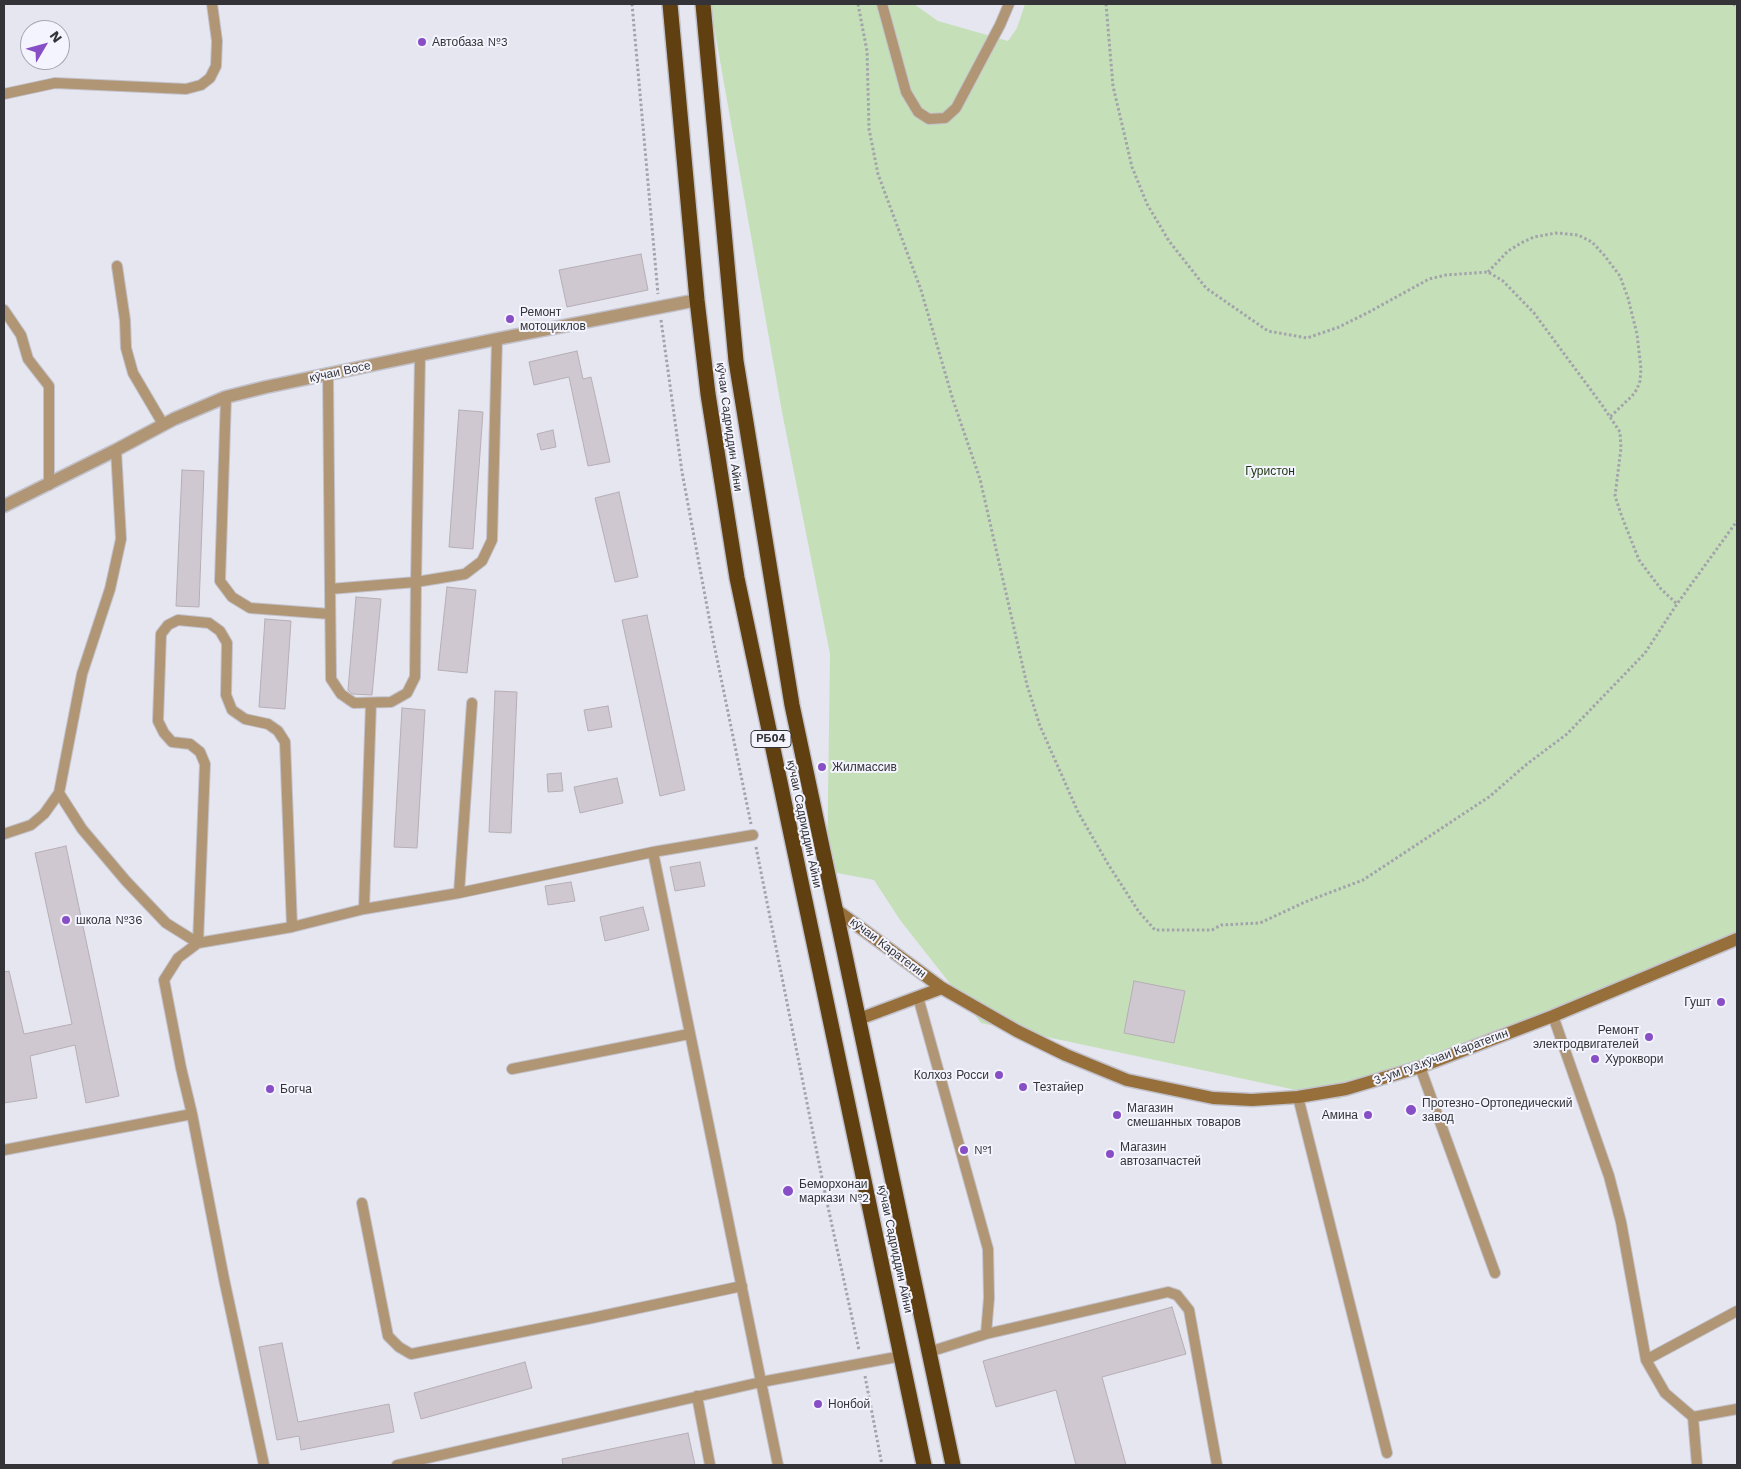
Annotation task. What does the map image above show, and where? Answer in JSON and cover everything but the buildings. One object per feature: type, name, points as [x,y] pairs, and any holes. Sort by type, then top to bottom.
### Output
[{"type":"highway","name":"кӯчаи Садриддин Айни","points":[[670,4],[697,300],[708,394],[737,578],[924,1465]]},
{"type":"highway","name":"кӯчаи Садриддин Айни","points":[[703,4],[736,361],[792,704],[953,1465]]},
{"type":"street","name":"кӯчаи Восе","points":[[4,506],[116,450],[163,424],[226,398],[497,338],[697,300]]},
{"type":"street","name":"кӯчаи Каратегин","points":[[835,909],[942,988]]},
{"type":"street","name":"3-ум гуз.кӯчаи Каратегин","points":[[942,988],[1017,1031],[1066,1055],[1127,1080],[1213,1098],[1252,1100],[1298,1097],[1346,1089],[1420,1067],[1553,1016],[1737,939]]},
{"type":"street","points":[[859,1019],[942,988]]},
{"type":"lane","points":[[4,94],[55,83],[186,89],[201,85],[210,78],[216,66],[217,41],[212,4]]},
{"type":"lane","points":[[882,4],[906,92],[918,112],[929,119],[945,118],[956,108],[1000,25],[1009,4]]},
{"type":"lane","points":[[117,266],[125,320],[126,348],[133,373],[163,424]]},
{"type":"lane","points":[[4,310],[21,334],[28,359],[49,386],[48,485]]},
{"type":"lane","points":[[330,589],[416,582],[465,574],[482,561],[492,540],[497,338]]},
{"type":"lane","points":[[328,374],[331,679],[341,694],[354,703],[391,702],[407,693],[415,677],[420,356]]},
{"type":"lane","points":[[226,398],[220,581],[232,598],[250,608],[330,614]]},
{"type":"lane","points":[[4,834],[32,825],[44,814],[59,793],[82,674],[110,589],[121,539],[116,450]]},
{"type":"lane","points":[[198,942],[205,764],[200,752],[190,744],[172,742],[164,734],[158,721],[161,634],[168,624],[178,620],[209,623],[220,631],[227,643],[226,695],[232,710],[245,720],[268,724],[278,731],[285,742],[292,927]]},
{"type":"lane","points":[[364,910],[371,703]]},
{"type":"lane","points":[[459,893],[472,703]]},
{"type":"lane","points":[[59,793],[82,829],[126,881],[166,923],[198,942]]},
{"type":"lane","points":[[264,1465],[224,1279],[164,980],[178,958],[198,942],[292,927],[364,910],[459,893],[653,852],[754,836]]},
{"type":"lane","points":[[653,852],[778,1465]]},
{"type":"lane","points":[[918,997],[988,1250],[989,1298],[986,1334]]},
{"type":"lane","points":[[1553,1016],[1609,1176],[1621,1222],[1646,1360],[1666,1393],[1693,1417],[1697,1465]]},
{"type":"lane","points":[[512,1069],[689,1034]]},
{"type":"lane","points":[[1420,1067],[1495,1273]]},
{"type":"lane","points":[[1298,1097],[1388,1453]]},
{"type":"lane","points":[[4,1150],[192,1114]]},
{"type":"lane","points":[[362,1203],[388,1336],[399,1347],[411,1354],[742,1286]]},
{"type":"lane","points":[[929,1352],[986,1334],[1168,1292],[1177,1295],[1190,1310],[1216,1465]]},
{"type":"lane","points":[[1646,1360],[1737,1311]]},
{"type":"lane","points":[[397,1465],[761,1382],[902,1356]]},
{"type":"lane","points":[[697,1396],[710,1465]]},
{"type":"lane","points":[[1693,1417],[1737,1409]]},
{"type":"path","points":[[632,4],[659,307],[682,472],[714,644],[882,1465]]},
{"type":"path","points":[[858,4],[867,51],[869,129],[878,174],[921,290],[980,479],[1010,617],[1032,702],[1040,726],[1078,812],[1118,880],[1139,912],[1155,930],[1212,930],[1220,925],[1260,923],[1305,902],[1363,880],[1488,797],[1567,734],[1644,653],[1676,604],[1737,521]]},
{"type":"path","points":[[1106,4],[1113,86],[1132,167],[1147,204],[1169,241],[1206,288],[1268,331],[1306,338],[1362,316],[1429,279],[1446,275],[1488,272],[1503,281],[1534,313],[1620,432],[1621,448],[1615,496],[1639,560],[1661,589],[1676,604]]},
{"type":"path","points":[[1733,4],[1737,6]]},
{"type":"path","points":[[1488,272],[1508,251],[1521,243],[1534,237],[1556,233],[1578,235],[1592,242],[1604,255],[1620,276],[1628,298],[1637,334],[1641,369],[1640,381],[1632,396],[1610,417]]},
{"type":"green space","name":"Гуристон","points":[[710,4],[914,4],[938,21],[1008,41],[1017,28],[1025,4],[1737,4],[1737,935],[1338,1099],[981,1023],[900,920],[874,880],[827,871],[830,654],[782,412]]},
{"type":"place","name":"Автобаза №3","points":[[422,42]]},
{"type":"place","name":"Ремонт мотоциклов","points":[[510,319]]},
{"type":"place","name":"Жилмассив","points":[[822,767]]},
{"type":"place","name":"школа №36","points":[[66,920]]},
{"type":"place","name":"Гушт","points":[[1721,1002]]},
{"type":"place","name":"Ремонт электродвигателей","points":[[1649,1037]]},
{"type":"place","name":"Хуроквори","points":[[1595,1059]]},
{"type":"place","name":"Колхоз Росси","points":[[999,1075]]},
{"type":"place","name":"Тезтайер","points":[[1023,1087]]},
{"type":"place","name":"Богча","points":[[270,1089]]},
{"type":"place","name":"Протезно-Ортопедический завод","points":[[1411,1110]]},
{"type":"place","name":"Магазин смешанных товаров","points":[[1117,1115]]},
{"type":"place","name":"Амина","points":[[1368,1115]]},
{"type":"place","name":"№1","points":[[964,1150]]},
{"type":"place","name":"Магазин автозапчастей","points":[[1110,1154]]},
{"type":"place","name":"Беморхонаи маркази №2","points":[[788,1191]]},
{"type":"place","name":"Нонбой","points":[[818,1404]]}]
